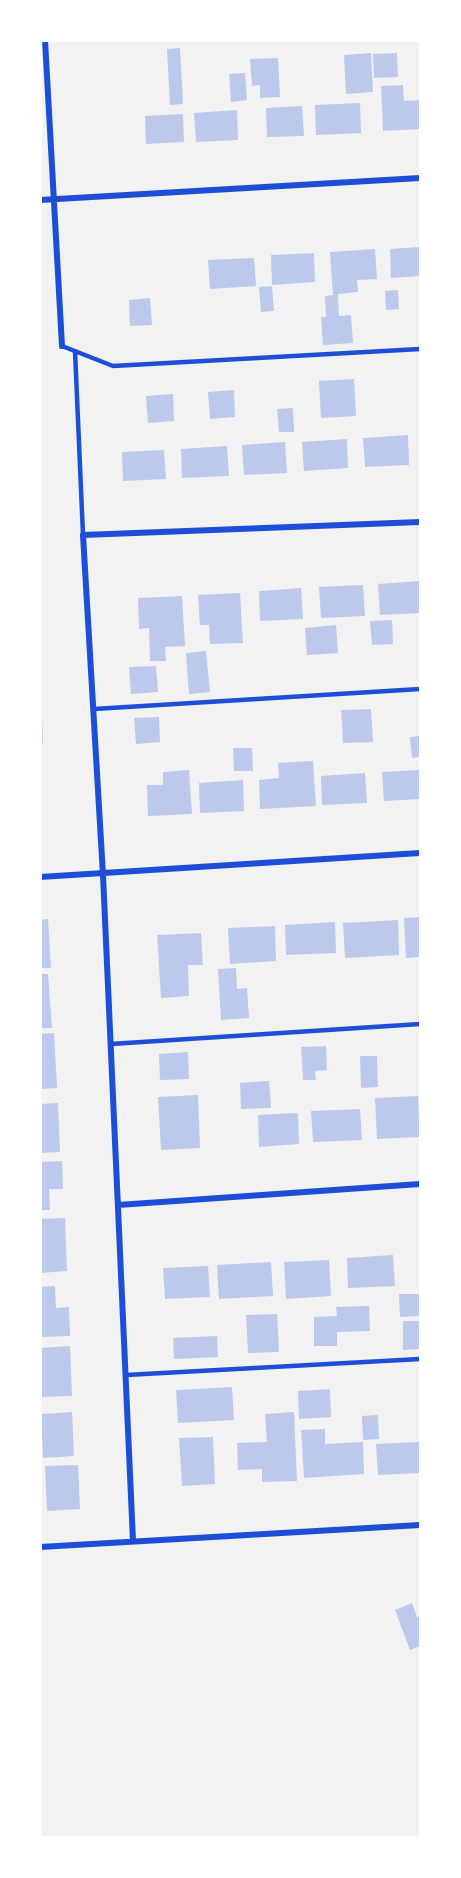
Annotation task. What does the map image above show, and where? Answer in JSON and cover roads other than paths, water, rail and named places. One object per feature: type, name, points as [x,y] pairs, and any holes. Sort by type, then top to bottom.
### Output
[{"type":"street","points":[[45,40],[52,200],[62,346]]},
{"type":"street","points":[[40,200],[420,178]]},
{"type":"street","points":[[133,1541],[103,875],[83,535],[420,522]]},
{"type":"street","points":[[40,877],[103,875],[420,853]]},
{"type":"street","points":[[118,1205],[420,1184]]},
{"type":"street","points":[[40,1546],[420,1525]]},
{"type":"lane","points":[[62,346],[113,366],[420,349]]},
{"type":"lane","points":[[75,351],[83,535]]},
{"type":"lane","points":[[94,709],[420,689]]},
{"type":"lane","points":[[111,1044],[420,1024]]},
{"type":"lane","points":[[126,1375],[420,1359]]}]
